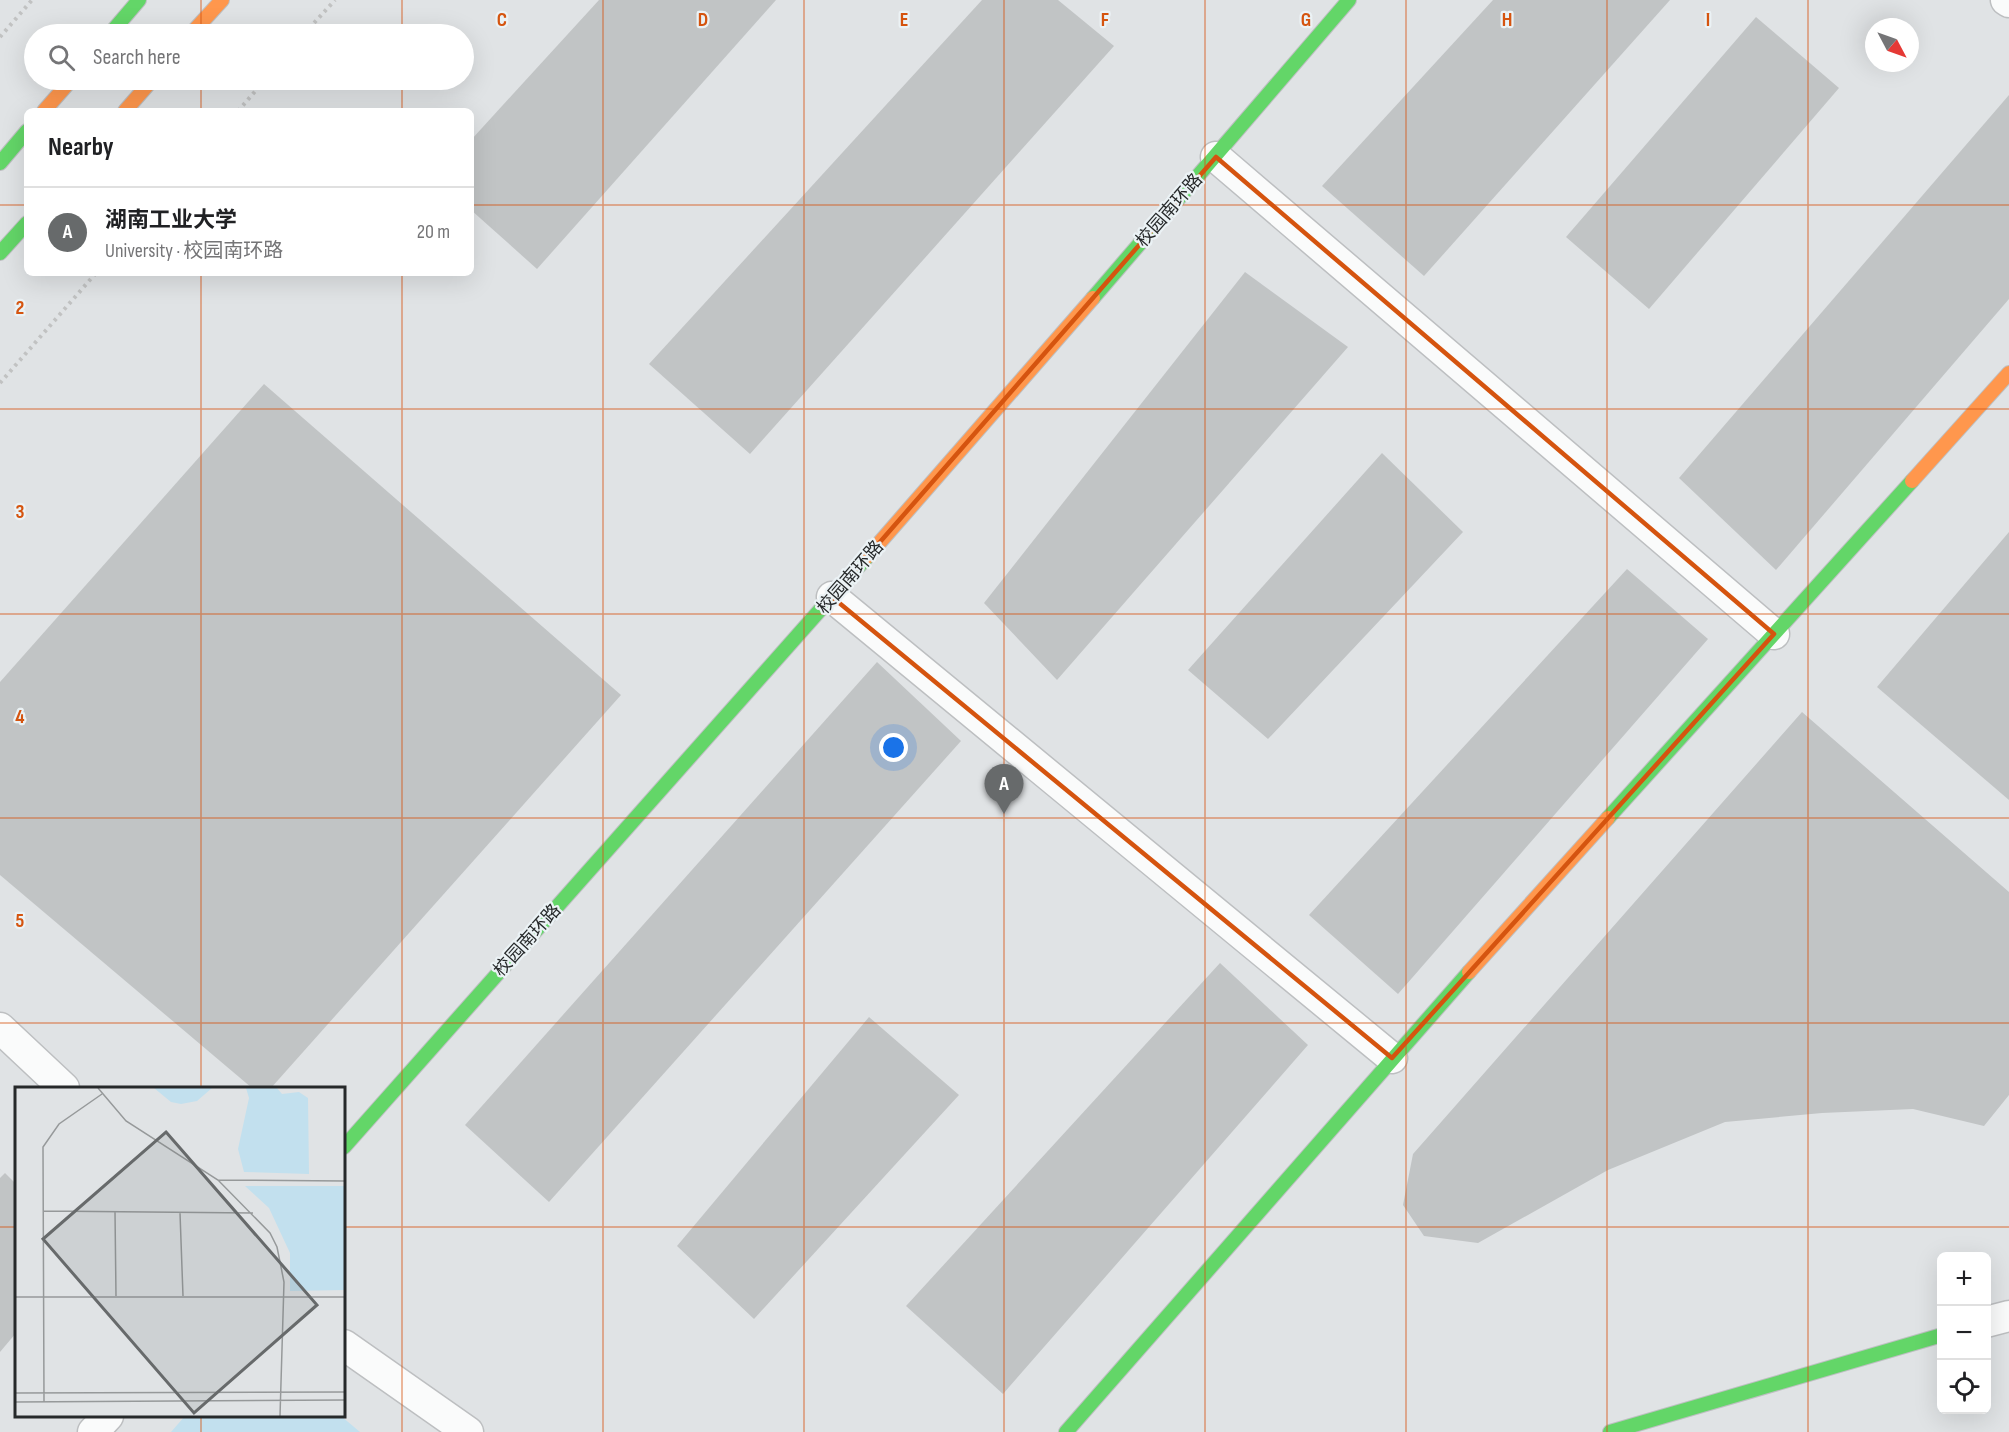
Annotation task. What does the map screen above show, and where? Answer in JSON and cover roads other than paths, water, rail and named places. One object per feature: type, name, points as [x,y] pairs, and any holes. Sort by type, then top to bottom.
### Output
[{"type":"street","points":[[119,24],[139,0]]},
{"type":"street","points":[[201,24],[222,0]]},
{"type":"street","name":"校园南环路","points":[[345,1146],[832,597],[1216,157],[1349,0]]},
{"type":"street","points":[[47,108],[62,90]]},
{"type":"street","points":[[127,108],[143,90]]},
{"type":"street","points":[[0,163],[24,135]]},
{"type":"street","points":[[1216,157],[1774,634]]},
{"type":"street","points":[[0,253],[24,226]]},
{"type":"street","points":[[1066,1432],[1392,1058],[2009,373]]},
{"type":"street","points":[[832,597],[1392,1058]]},
{"type":"street","points":[[0,1028],[62,1087]]},
{"type":"street","points":[[1991,1321],[2009,1316]]},
{"type":"street","points":[[1610,1432],[1937,1336]]},
{"type":"street","points":[[345,1346],[468,1432]]},
{"type":"street","points":[[93,1432],[107,1417]]},
{"type":"place","name":"湖南工业大学","points":[[1004,814]]}]
